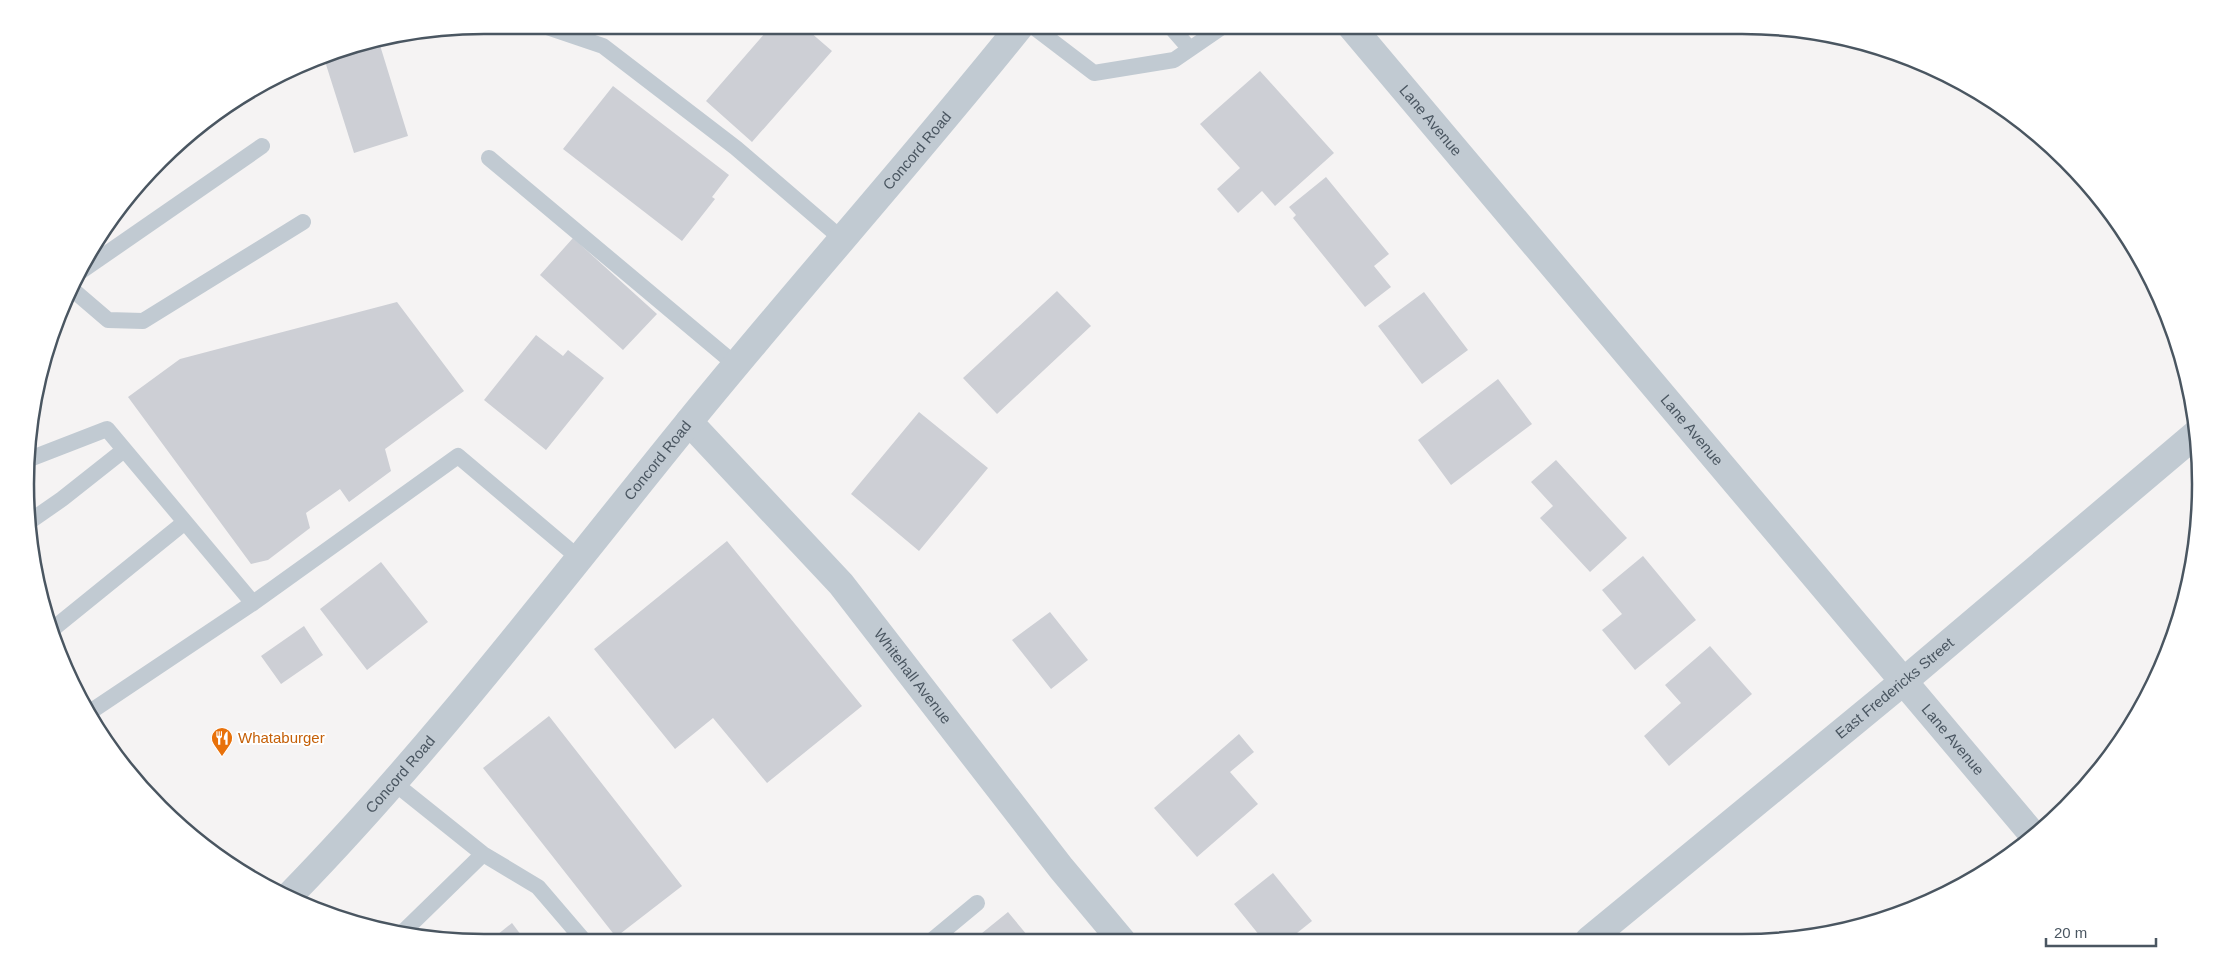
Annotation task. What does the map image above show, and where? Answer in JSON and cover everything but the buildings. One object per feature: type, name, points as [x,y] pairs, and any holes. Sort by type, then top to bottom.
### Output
[{"type":"street","name":"Concord Road","points":[[293,892],[432,738],[736,365],[1013,34]]},
{"type":"street","name":"Lane Avenue","points":[[1358,34],[2029,831]]},
{"type":"street","name":"Whitehall Avenue","points":[[689,422],[841,584],[1061,868],[1116,934]]},
{"type":"street","name":"East Fredericks Street","points":[[1596,934],[1904,681],[2189,439]]},
{"type":"lane","points":[[567,34],[603,46],[736,148],[842,239]]},
{"type":"lane","points":[[1043,34],[1094,73],[1174,60],[1212,34]]},
{"type":"lane","points":[[1177,34],[1190,49]]},
{"type":"lane","points":[[91,264],[262,146]]},
{"type":"lane","points":[[489,158],[736,365]]},
{"type":"lane","points":[[76,293],[108,320],[143,321],[303,222]]},
{"type":"lane","points":[[35,457],[108,429],[253,603]]},
{"type":"lane","points":[[35,518],[124,450]]},
{"type":"lane","points":[[94,709],[253,603],[458,456],[580,558]]},
{"type":"lane","points":[[57,626],[185,522]]},
{"type":"lane","points":[[393,782],[483,854],[538,887],[578,934]]},
{"type":"lane","points":[[407,928],[483,854]]},
{"type":"lane","points":[[940,934],[977,903]]},
{"type":"place","name":"Whataburger","points":[[222,757]]}]
